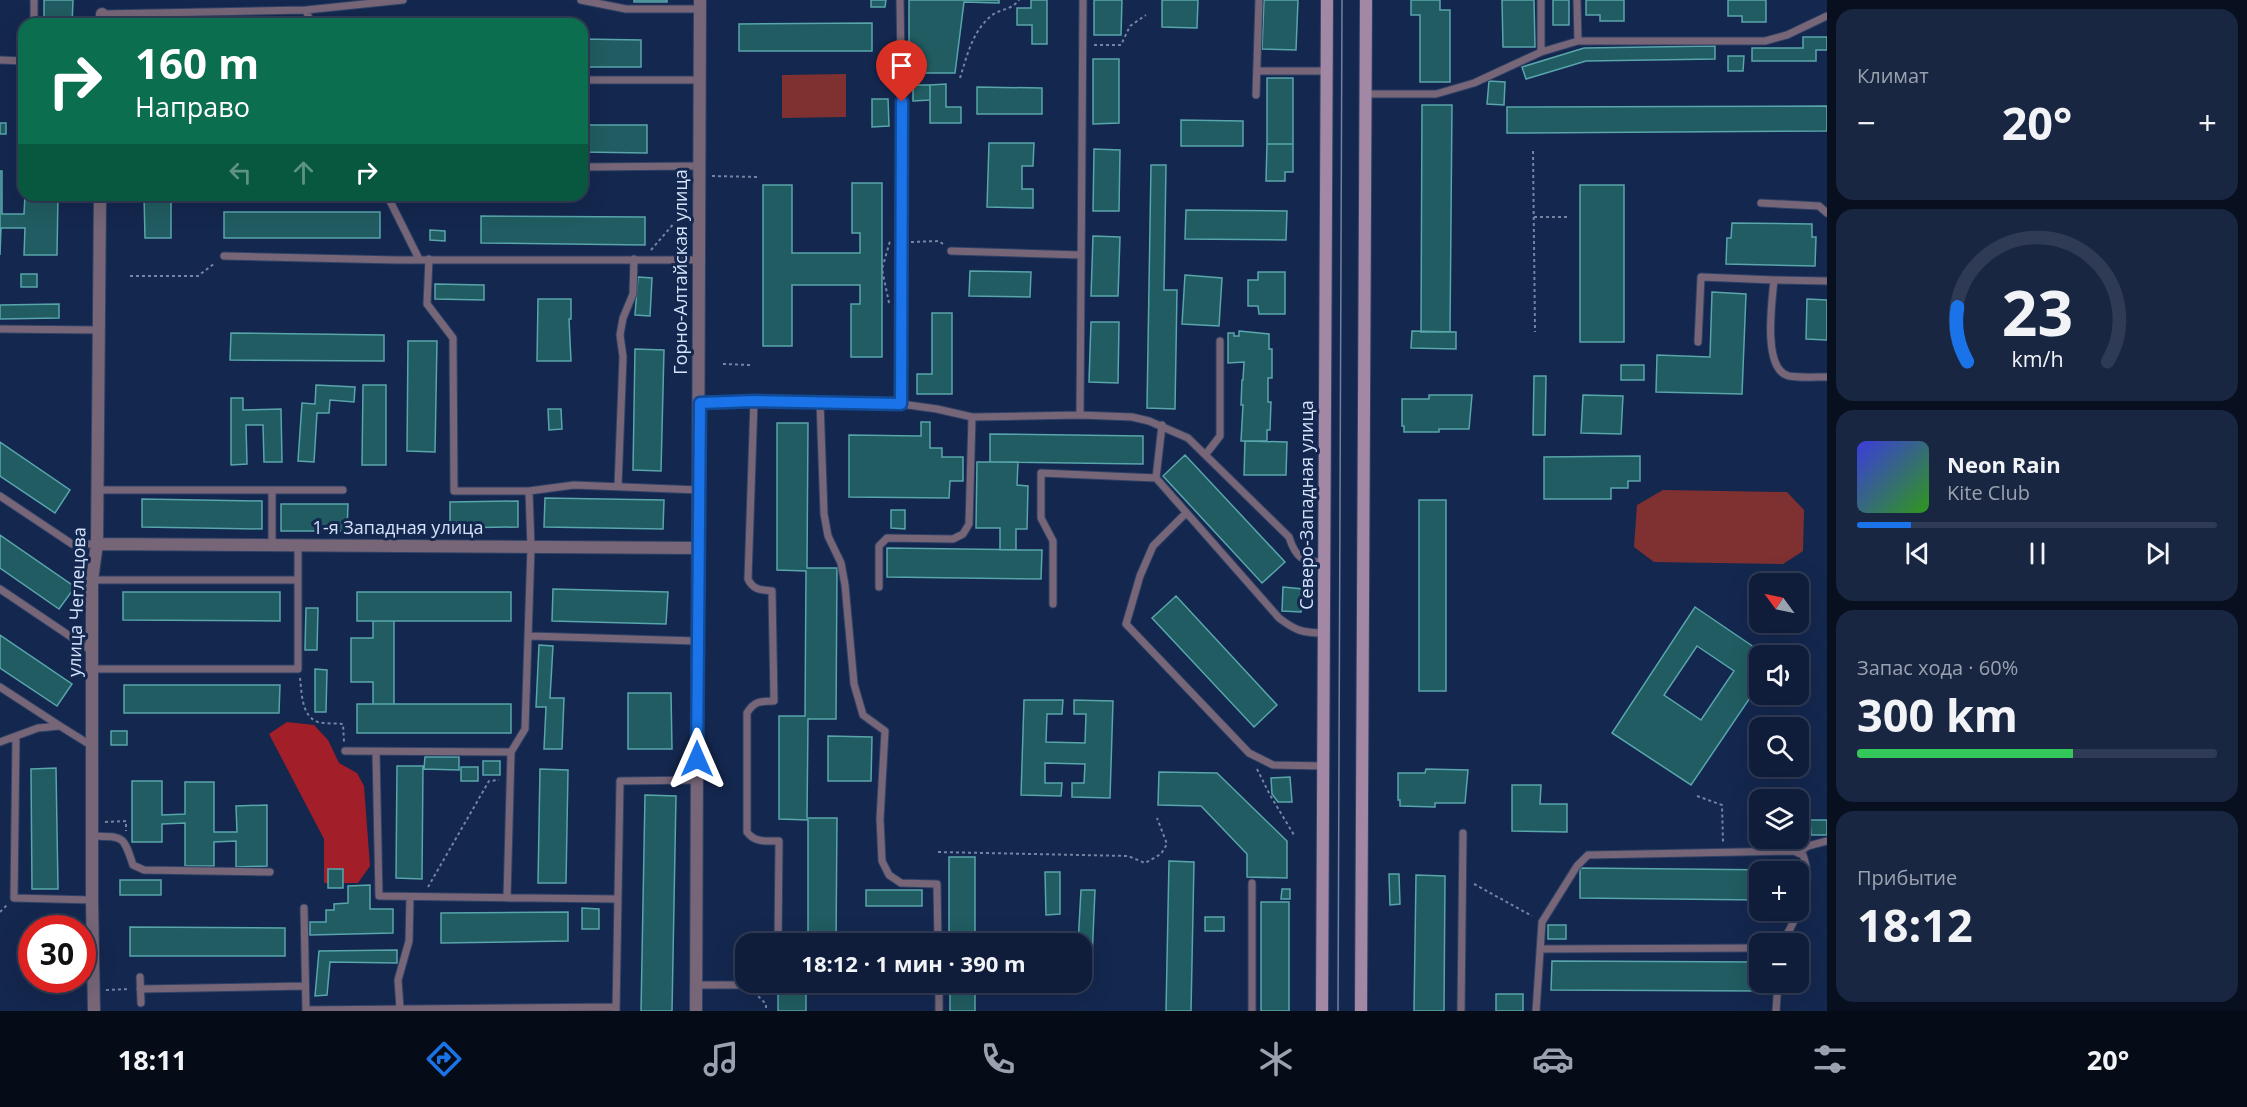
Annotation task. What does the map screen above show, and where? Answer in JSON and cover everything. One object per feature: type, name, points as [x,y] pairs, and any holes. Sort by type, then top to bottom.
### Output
[{"type":"main road","name":"Северо-Западная улица","points":[[1322,1011],[1327,0]]},
{"type":"main road","points":[[1361,1011],[1366,0]]},
{"type":"street","name":"Горно-Алтайская улица","points":[[696,1011],[700,5]]},
{"type":"street","name":"улица Чеглецова","points":[[94,1011],[92,580],[97,544],[100,201]]},
{"type":"street","name":"1-я Западная улица","points":[[97,544],[698,548]]},
{"type":"lane","points":[[34,0],[34,18]]},
{"type":"lane","points":[[125,18],[306,10],[403,0]]},
{"type":"lane","points":[[581,0],[626,9],[700,5]]},
{"type":"lane","points":[[900,0],[903,126],[901,404]]},
{"type":"lane","points":[[1080,415],[1083,0]]},
{"type":"lane","points":[[1256,95],[1259,0]]},
{"type":"lane","points":[[1541,0],[1541,52]]},
{"type":"lane","points":[[1577,0],[1578,41]]},
{"type":"lane","points":[[306,10],[309,18]]},
{"type":"lane","points":[[1365,94],[1436,94],[1474,84],[1541,52],[1578,41],[1765,41],[1787,35],[1827,16]]},
{"type":"lane","points":[[0,60],[18,61]]},
{"type":"lane","points":[[1257,71],[1326,71]]},
{"type":"lane","points":[[588,80],[699,80]]},
{"type":"lane","points":[[588,167],[699,166]]},
{"type":"lane","points":[[390,201],[419,260]]},
{"type":"lane","points":[[1761,203],[1819,206],[1827,213]]},
{"type":"lane","points":[[951,251],[1081,255]]},
{"type":"lane","points":[[224,256],[419,260],[699,260]]},
{"type":"lane","points":[[429,259],[427,304],[453,338],[454,491],[530,491],[574,484],[699,490]]},
{"type":"lane","points":[[618,486],[623,357],[620,335],[623,318],[633,294],[634,259]]},
{"type":"lane","points":[[1698,342],[1701,277],[1827,281]]},
{"type":"lane","points":[[1774,280],[1771,354],[1777,367],[1787,376],[1827,377]]},
{"type":"lane","points":[[0,330],[99,330]]},
{"type":"lane","points":[[1206,454],[1220,436],[1220,341]]},
{"type":"lane","points":[[700,403],[754,401],[901,404],[972,417],[1080,415],[1132,417],[1162,425],[1188,438],[1289,537],[1292,547],[1300,558],[1308,562],[1324,562]]},
{"type":"lane","points":[[754,401],[748,579],[751,585],[758,590],[772,591],[774,701],[759,701],[752,704],[747,713],[747,832],[751,838],[759,841],[779,841],[778,933]]},
{"type":"lane","points":[[820,402],[824,514],[828,536],[841,563],[845,585],[854,684],[863,715],[885,731],[880,819],[882,861],[889,875],[902,883],[937,884],[938,933]]},
{"type":"lane","points":[[879,587],[879,546],[887,538],[953,539],[963,534],[969,524],[972,417]]},
{"type":"lane","points":[[1156,478],[1162,425]]},
{"type":"lane","points":[[1053,604],[1053,541],[1041,518],[1041,473],[1156,478],[1279,618],[1292,628],[1306,633],[1324,633]]},
{"type":"lane","points":[[98,490],[344,490]]},
{"type":"lane","points":[[272,490],[272,545]]},
{"type":"lane","points":[[507,898],[511,752],[525,729],[530,636],[530,491]]},
{"type":"lane","points":[[0,496],[72,544],[97,544]]},
{"type":"lane","points":[[1186,513],[1154,546],[1140,576],[1126,624],[1249,753],[1273,765],[1323,766]]},
{"type":"lane","points":[[92,669],[298,669],[298,545]]},
{"type":"lane","points":[[92,580],[298,580]]},
{"type":"lane","points":[[0,589],[92,651]]},
{"type":"lane","points":[[530,636],[697,641]]},
{"type":"lane","points":[[0,687],[92,746]]},
{"type":"lane","points":[[0,742],[38,728],[60,726]]},
{"type":"lane","points":[[16,737],[14,898],[92,900]]},
{"type":"lane","points":[[345,752],[511,752]]},
{"type":"lane","points":[[376,752],[380,896],[617,899]]},
{"type":"lane","points":[[304,908],[306,1010],[616,1009],[620,781],[697,780]]},
{"type":"lane","points":[[1461,1011],[1463,833]]},
{"type":"lane","points":[[92,836],[118,837],[126,842],[134,864],[144,870],[270,872]]},
{"type":"lane","points":[[1798,853],[1808,846],[1827,841]]},
{"type":"lane","points":[[1536,1011],[1542,922],[1577,866],[1588,855],[1794,851],[1803,855],[1806,865],[1805,895],[1804,903],[1788,933]]},
{"type":"lane","points":[[1252,884],[1252,1011]]},
{"type":"lane","points":[[400,1008],[398,980],[409,941],[410,897]]},
{"type":"lane","points":[[1540,949],[1749,948]]},
{"type":"lane","points":[[140,977],[141,1003]]},
{"type":"lane","points":[[696,985],[735,984]]},
{"type":"lane","points":[[141,989],[305,986]]},
{"type":"lane","points":[[939,993],[939,1011]]},
{"type":"lane","points":[[1776,1011],[1777,993]]},
{"type":"path","points":[[960,78],[970,44],[978,30],[992,14],[1007,9],[1019,0]]},
{"type":"path","points":[[1083,44],[1121,45],[1130,26],[1146,15]]},
{"type":"path","points":[[1533,150],[1535,332]]},
{"type":"path","points":[[731,177],[758,177]]},
{"type":"path","points":[[644,259],[682,214]]},
{"type":"path","points":[[1534,217],[1567,217]]},
{"type":"path","points":[[902,242],[939,241],[951,251]]},
{"type":"path","points":[[130,276],[198,276],[224,256]]},
{"type":"path","points":[[882,269],[890,307],[901,317]]},
{"type":"path","points":[[723,364],[750,365]]},
{"type":"path","points":[[298,669],[303,702],[308,715],[318,722],[343,724],[345,752]]},
{"type":"path","points":[[1249,753],[1294,835]]},
{"type":"path","points":[[422,897],[489,781],[503,780]]},
{"type":"path","points":[[1696,796],[1722,805],[1723,829]]},
{"type":"path","points":[[938,852],[1128,856],[1144,863],[1161,854],[1167,844],[1157,818]]},
{"type":"path","points":[[1464,879],[1542,922]]},
{"type":"path","points":[[106,990],[141,989]]},
{"type":"path","points":[[756,993],[766,1004],[766,1011]]},
{"type":"shaded area","points":[[846,74],[846,117],[782,118],[782,75]]},
{"type":"shaded area","points":[[1663,490],[1787,492],[1804,510],[1803,551],[1783,564],[1654,562],[1634,547],[1637,505]]},
{"type":"shaded area","points":[[287,722],[314,725],[328,740],[339,763],[357,773],[364,786],[370,866],[358,883],[324,883],[324,839],[269,734]]},
{"type":"building","points":[[44,0],[73,0],[72,18],[44,18]]},
{"type":"building","points":[[634,0],[667,0],[667,2],[634,2]]},
{"type":"building","points":[[871,0],[886,0],[885,7],[871,7]]},
{"type":"building","points":[[909,0],[999,0],[999,3],[964,2],[955,73],[909,73]]},
{"type":"building","points":[[1031,0],[1047,0],[1047,44],[1032,44],[1032,25],[1017,25],[1017,8],[1031,8]]},
{"type":"building","points":[[1094,0],[1122,0],[1121,35],[1094,35]]},
{"type":"building","points":[[1162,0],[1198,0],[1197,28],[1162,27]]},
{"type":"building","points":[[1264,0],[1298,0],[1296,50],[1262,49]]},
{"type":"building","points":[[1411,0],[1440,0],[1440,10],[1450,10],[1450,82],[1420,82],[1420,15],[1411,15]]},
{"type":"building","points":[[1502,0],[1534,0],[1535,47],[1503,47]]},
{"type":"building","points":[[1553,0],[1569,0],[1569,25],[1553,25]]},
{"type":"building","points":[[1586,0],[1624,0],[1624,21],[1600,21],[1600,15],[1586,15]]},
{"type":"building","points":[[1728,0],[1766,0],[1766,22],[1742,22],[1742,16],[1728,16]]},
{"type":"building","points":[[872,23],[872,51],[739,51],[739,24]]},
{"type":"building","points":[[1803,37],[1827,37],[1827,50],[1816,50],[1816,61],[1752,61],[1752,48],[1803,48]]},
{"type":"building","points":[[588,39],[641,40],[641,67],[588,67]]},
{"type":"building","points":[[1715,46],[1715,59],[1586,61],[1526,79],[1522,67],[1584,48]]},
{"type":"building","points":[[1728,56],[1744,56],[1743,71],[1728,71]]},
{"type":"building","points":[[1093,59],[1119,59],[1119,123],[1093,124]]},
{"type":"building","points":[[1267,78],[1293,78],[1293,144],[1267,144]]},
{"type":"building","points":[[1489,81],[1505,82],[1504,105],[1487,104]]},
{"type":"building","points":[[946,84],[946,107],[961,107],[961,123],[930,123],[930,85]]},
{"type":"building","points":[[913,85],[930,85],[930,100],[913,101]]},
{"type":"building","points":[[977,87],[1042,88],[1042,114],[977,114]]},
{"type":"building","points":[[872,99],[888,99],[889,126],[872,127]]},
{"type":"building","points":[[1422,105],[1452,105],[1450,332],[1421,332]]},
{"type":"building","points":[[1827,106],[1827,131],[1507,133],[1507,107]]},
{"type":"building","points":[[1181,120],[1243,121],[1243,146],[1181,146]]},
{"type":"building","points":[[0,123],[6,123],[6,134],[0,134]]},
{"type":"building","points":[[588,125],[647,125],[647,153],[588,152]]},
{"type":"building","points":[[989,143],[1034,143],[1033,166],[1022,166],[1022,189],[1033,189],[1033,208],[987,207]]},
{"type":"building","points":[[1267,144],[1293,144],[1293,172],[1285,172],[1285,181],[1266,181]]},
{"type":"building","points":[[1094,149],[1120,150],[1119,211],[1093,211]]},
{"type":"building","points":[[1151,165],[1166,165],[1164,290],[1177,290],[1175,409],[1147,408]]},
{"type":"building","points":[[0,171],[2,171],[2,214],[24,214],[25,201],[58,201],[57,255],[24,255],[25,228],[1,228],[0,255]]},
{"type":"building","points":[[852,183],[882,183],[882,357],[851,357],[851,304],[860,304],[860,285],[792,285],[792,346],[763,346],[763,185],[792,185],[792,253],[860,253],[860,233],[852,233]]},
{"type":"building","points":[[1580,185],[1624,185],[1624,342],[1580,342]]},
{"type":"building","points":[[144,201],[171,201],[171,238],[145,238]]},
{"type":"building","points":[[1186,210],[1287,211],[1286,240],[1185,239]]},
{"type":"building","points":[[224,212],[380,212],[380,238],[224,238]]},
{"type":"building","points":[[481,216],[645,217],[645,245],[481,243]]},
{"type":"building","points":[[1732,223],[1812,224],[1812,237],[1816,237],[1815,266],[1726,264],[1727,238],[1731,238]]},
{"type":"building","points":[[430,230],[445,231],[445,241],[430,240]]},
{"type":"building","points":[[1093,236],[1120,237],[1118,296],[1091,296]]},
{"type":"building","points":[[970,271],[1031,272],[1030,297],[969,296]]},
{"type":"building","points":[[1258,272],[1285,272],[1285,314],[1259,314],[1258,306],[1248,306],[1248,280],[1258,280]]},
{"type":"building","points":[[21,274],[37,274],[37,287],[21,287]]},
{"type":"building","points":[[1185,275],[1222,278],[1219,326],[1182,324]]},
{"type":"building","points":[[638,277],[652,278],[650,316],[635,315]]},
{"type":"building","points":[[435,284],[484,285],[484,300],[435,299]]},
{"type":"building","points":[[1712,292],[1746,294],[1742,394],[1656,392],[1657,355],[1710,357]]},
{"type":"building","points":[[538,299],[571,299],[571,319],[569,319],[571,361],[537,361]]},
{"type":"building","points":[[1807,299],[1827,300],[1827,340],[1806,339]]},
{"type":"building","points":[[59,304],[59,318],[0,319],[0,305]]},
{"type":"building","points":[[932,313],[952,313],[952,394],[917,394],[917,374],[932,374]]},
{"type":"building","points":[[1091,322],[1119,322],[1118,383],[1089,382]]},
{"type":"building","points":[[1239,331],[1269,334],[1269,349],[1272,349],[1272,378],[1268,378],[1268,402],[1271,402],[1270,430],[1267,430],[1267,441],[1241,441],[1244,362],[1228,363],[1228,333],[1239,336]]},
{"type":"building","points":[[1412,331],[1456,332],[1456,349],[1411,348]]},
{"type":"building","points":[[231,333],[384,335],[384,361],[230,360]]},
{"type":"building","points":[[408,341],[437,341],[435,452],[407,451]]},
{"type":"building","points":[[635,349],[664,350],[661,471],[633,470]]},
{"type":"building","points":[[1621,365],[1644,365],[1644,380],[1621,380]]},
{"type":"building","points":[[1534,376],[1546,376],[1545,435],[1533,435]]},
{"type":"building","points":[[316,385],[355,387],[354,402],[330,400],[329,413],[317,413],[314,462],[298,461],[302,403],[315,404]]},
{"type":"building","points":[[363,385],[386,385],[386,465],[362,465]]},
{"type":"building","points":[[1429,395],[1472,395],[1469,429],[1404,432],[1402,399],[1429,399]]},
{"type":"building","points":[[1583,395],[1623,396],[1621,434],[1581,433]]},
{"type":"building","points":[[231,398],[243,398],[243,410],[281,409],[282,462],[264,462],[263,425],[246,425],[247,464],[231,465]]},
{"type":"building","points":[[548,409],[561,409],[562,429],[549,430]]},
{"type":"building","points":[[921,422],[930,422],[930,448],[942,448],[942,457],[963,457],[963,481],[950,481],[949,498],[849,497],[849,435],[921,436]]},
{"type":"building","points":[[777,423],[808,423],[807,568],[837,568],[836,719],[808,719],[807,818],[837,818],[836,933],[808,933],[808,820],[779,819],[779,716],[805,716],[806,571],[777,570]]},
{"type":"building","points":[[990,434],[1143,436],[1143,464],[990,462]]},
{"type":"building","points":[[1245,441],[1287,442],[1286,475],[1244,475]]},
{"type":"building","points":[[0,442],[70,490],[55,513],[0,476]]},
{"type":"building","points":[[1185,455],[1285,562],[1262,583],[1163,476]]},
{"type":"building","points":[[1640,456],[1640,481],[1628,481],[1628,488],[1611,488],[1611,499],[1544,499],[1544,457]]},
{"type":"building","points":[[977,462],[1018,462],[1017,485],[1028,486],[1027,529],[1016,529],[1016,550],[1000,550],[1000,528],[976,528]]},
{"type":"building","points":[[545,498],[664,500],[663,529],[544,527]]},
{"type":"building","points":[[142,499],[262,501],[262,529],[142,527]]},
{"type":"building","points":[[1419,500],[1446,500],[1446,691],[1419,691]]},
{"type":"building","points":[[518,501],[518,527],[450,528],[450,502]]},
{"type":"building","points":[[281,504],[348,504],[347,531],[281,531]]},
{"type":"building","points":[[891,510],[905,510],[905,529],[891,528]]},
{"type":"building","points":[[0,535],[75,587],[59,609],[0,568]]},
{"type":"building","points":[[887,548],[1042,550],[1041,579],[887,577]]},
{"type":"building","points":[[1283,587],[1303,589],[1301,612],[1282,611]]},
{"type":"building","points":[[553,589],[668,592],[666,624],[552,621]]},
{"type":"building","points":[[123,592],[280,592],[280,621],[123,620]]},
{"type":"building","points":[[357,592],[511,592],[511,621],[357,621]]},
{"type":"building","points":[[1176,596],[1277,705],[1254,727],[1152,618]]},
{"type":"building","points":[[1695,607],[1751,645],[1749,645],[1749,699],[1691,785],[1612,733]],"holes":[[[1697,646],[1734,671],[1701,720],[1664,695]]]},
{"type":"building","points":[[306,608],[318,608],[317,650],[305,650]]},
{"type":"building","points":[[373,621],[394,621],[394,704],[373,704],[373,682],[351,682],[351,638],[373,638]]},
{"type":"building","points":[[0,635],[72,684],[57,706],[0,668]]},
{"type":"building","points":[[539,645],[553,646],[550,698],[564,698],[562,749],[544,749],[546,707],[536,707]]},
{"type":"building","points":[[315,669],[327,670],[326,712],[315,712]]},
{"type":"building","points":[[124,685],[280,685],[279,713],[124,713]]},
{"type":"building","points":[[628,693],[671,693],[672,749],[628,749]]},
{"type":"building","points":[[1024,700],[1063,700],[1062,714],[1047,714],[1046,742],[1085,743],[1086,714],[1074,714],[1074,700],[1113,701],[1110,798],[1072,797],[1072,783],[1084,783],[1085,764],[1045,763],[1045,783],[1062,783],[1061,796],[1021,795]]},
{"type":"building","points":[[357,704],[511,704],[511,733],[357,733]]},
{"type":"building","points":[[111,731],[127,731],[127,745],[111,745]]},
{"type":"building","points":[[828,736],[872,737],[871,781],[828,781]]},
{"type":"building","points":[[425,757],[459,757],[459,770],[424,769]]},
{"type":"building","points":[[483,761],[500,761],[500,775],[483,775]]},
{"type":"building","points":[[397,766],[423,766],[422,879],[396,878]]},
{"type":"building","points":[[461,767],[478,767],[478,781],[461,781]]},
{"type":"building","points":[[56,768],[58,889],[32,889],[31,769]]},
{"type":"building","points":[[540,769],[568,770],[566,883],[538,883]]},
{"type":"building","points":[[1426,769],[1468,770],[1465,803],[1435,803],[1435,807],[1400,806],[1398,773],[1425,773]]},
{"type":"building","points":[[1159,772],[1217,773],[1287,841],[1287,878],[1247,877],[1247,854],[1201,806],[1158,805]]},
{"type":"building","points":[[1290,777],[1292,802],[1278,802],[1272,794],[1271,778]]},
{"type":"building","points":[[132,781],[162,781],[162,815],[185,814],[185,782],[214,782],[214,832],[237,832],[236,806],[267,805],[267,866],[236,867],[236,841],[214,842],[214,866],[185,866],[185,823],[162,824],[162,842],[132,842]]},
{"type":"building","points":[[1512,785],[1541,785],[1540,804],[1567,804],[1567,832],[1512,831]]},
{"type":"building","points":[[645,795],[676,796],[672,1011],[641,1011]]},
{"type":"building","points":[[1810,820],[1827,820],[1827,835],[1811,835]]},
{"type":"building","points":[[949,857],[975,857],[975,933],[949,933]]},
{"type":"building","points":[[1169,861],[1194,862],[1191,1011],[1166,1011]]},
{"type":"building","points":[[1580,868],[1749,870],[1749,900],[1580,898]]},
{"type":"building","points":[[328,869],[343,869],[343,888],[328,888]]},
{"type":"building","points":[[1045,872],[1060,872],[1060,914],[1046,915]]},
{"type":"building","points":[[1389,874],[1399,874],[1400,904],[1390,905]]},
{"type":"building","points":[[1416,875],[1445,876],[1444,1011],[1414,1011]]},
{"type":"building","points":[[120,880],[161,880],[161,895],[120,895]]},
{"type":"building","points":[[370,885],[370,909],[393,909],[393,933],[310,935],[310,922],[326,922],[326,910],[334,910],[334,904],[348,903],[348,886]]},
{"type":"building","points":[[1282,889],[1290,889],[1290,899],[1281,899]]},
{"type":"building","points":[[866,890],[922,890],[922,906],[866,906]]},
{"type":"building","points":[[1081,890],[1095,890],[1092,959],[1092,933],[1079,933]]},
{"type":"building","points":[[1261,902],[1289,902],[1289,1011],[1261,1011]]},
{"type":"building","points":[[582,908],[599,909],[599,929],[582,929]]},
{"type":"building","points":[[568,912],[568,941],[441,943],[441,913]]},
{"type":"building","points":[[1205,917],[1224,917],[1224,931],[1205,931]]},
{"type":"building","points":[[1548,925],[1566,925],[1566,939],[1548,939]]},
{"type":"building","points":[[130,927],[285,928],[285,956],[130,956]]},
{"type":"building","points":[[397,950],[397,963],[330,962],[327,995],[315,996],[319,951]]},
{"type":"building","points":[[1552,961],[1749,962],[1749,991],[1551,990]]},
{"type":"building","points":[[778,993],[806,993],[806,1011],[778,1011]]},
{"type":"building","points":[[950,993],[975,993],[975,1011],[950,1011]]},
{"type":"building","points":[[1496,994],[1523,994],[1523,1011],[1496,1011]]},
{"type":"tram line","points":[[1338,1011],[1342,0]]},
{"type":"route","points":[[697,759],[700,403],[754,401],[901,404],[902,102]]}]
